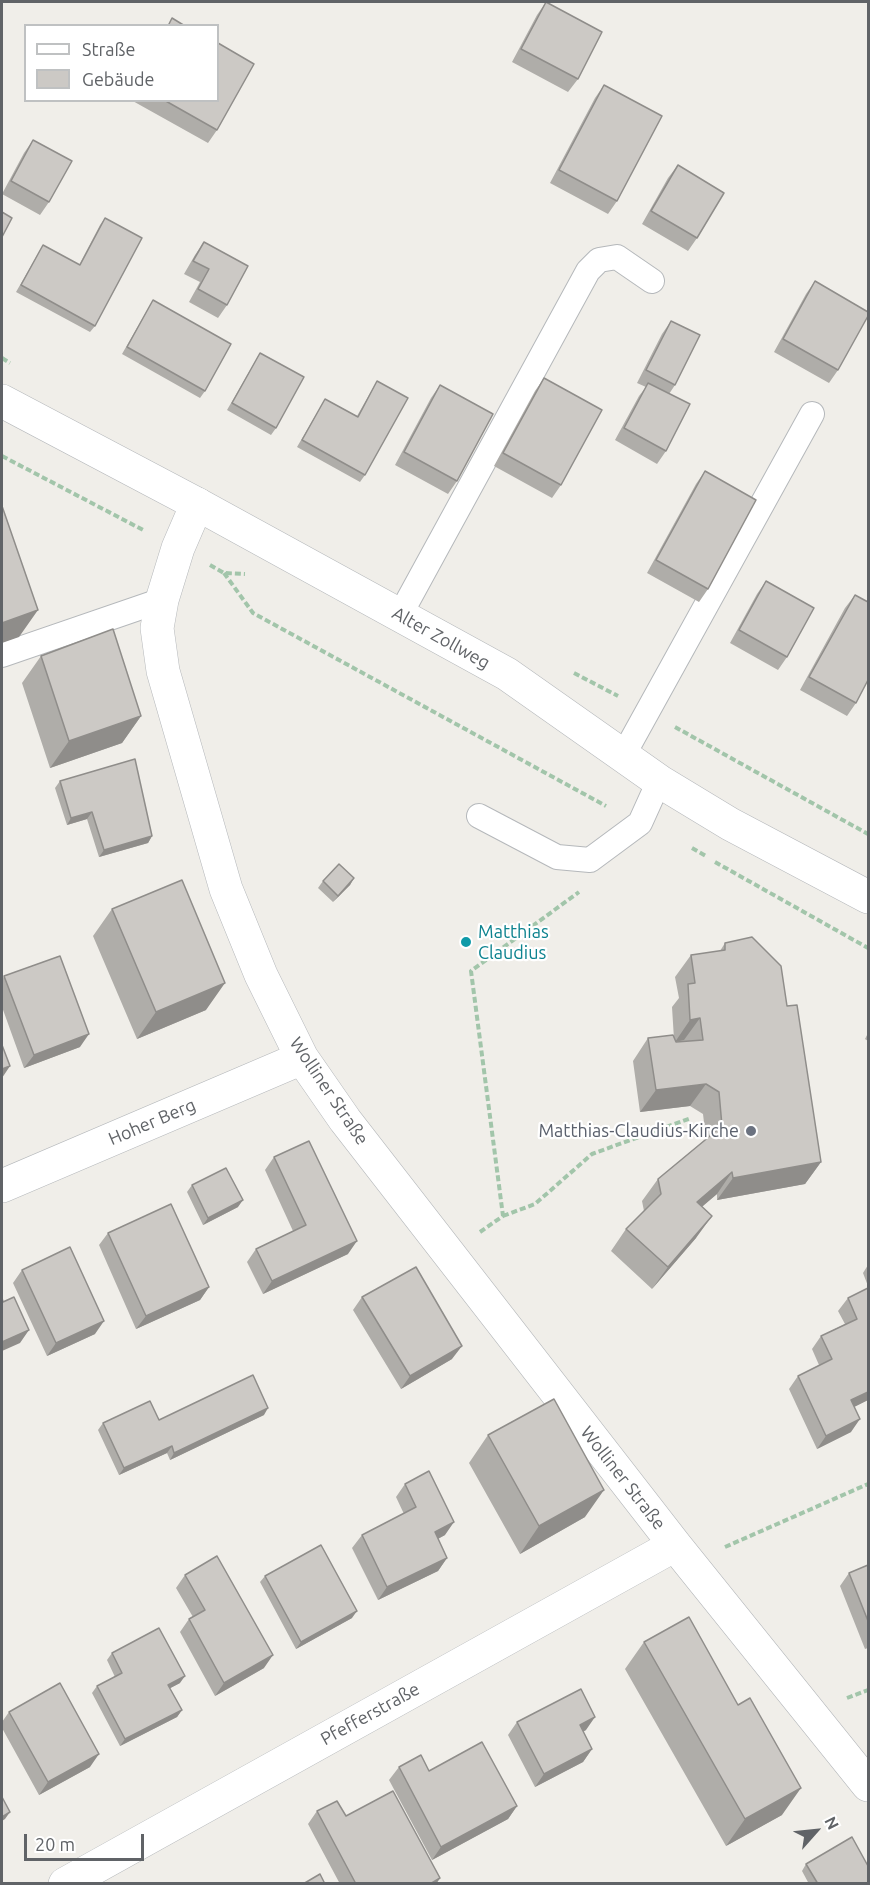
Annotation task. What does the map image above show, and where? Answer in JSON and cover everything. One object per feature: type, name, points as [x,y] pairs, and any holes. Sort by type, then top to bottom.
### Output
[{"type":"street","name":"Alter Zollweg","points":[[2,401],[197,504],[507,674],[624,754],[659,781],[730,824],[868,897]]},
{"type":"street","name":"Wolliner Straße","points":[[197,504],[178,548],[162,600],[157,628],[163,671],[226,889],[261,975],[302,1058],[345,1120],[682,1554],[868,1785]]},
{"type":"street","name":"Hoher Berg","points":[[2,1186],[302,1058]]},
{"type":"street","name":"Pfefferstraße","points":[[65,1884],[682,1554]]},
{"type":"lane","points":[[400,615],[588,271],[599,260],[617,257],[652,281]]},
{"type":"lane","points":[[624,754],[812,414]]},
{"type":"lane","points":[[2,655],[162,600]]},
{"type":"lane","points":[[479,816],[557,857],[590,860],[649,825],[659,781]]},
{"type":"path","points":[[2,456],[224,573],[253,614],[629,820],[649,825],[868,948]]},
{"type":"path","points":[[503,1216],[471,971],[598,878],[590,860]]},
{"type":"path","points":[[449,1254],[503,1216],[535,1204],[592,1154],[691,1119]]},
{"type":"path","points":[[682,1554],[868,1484]]},
{"type":"building","points":[[546,2],[602,32],[578,79],[521,49]]},
{"type":"building","points":[[172,18],[182,24],[169,24]]},
{"type":"building","points":[[219,44],[254,64],[217,130],[168,102],[219,102]]},
{"type":"building","points":[[604,85],[662,116],[617,201],[559,170]]},
{"type":"building","points":[[33,140],[72,161],[49,202],[11,181]]},
{"type":"building","points":[[678,165],[724,193],[697,238],[651,211]]},
{"type":"building","points":[[2,212],[12,218],[2,237]]},
{"type":"building","points":[[105,218],[142,238],[95,326],[21,285],[43,245],[80,265]]},
{"type":"building","points":[[204,242],[248,266],[227,305],[198,289],[209,269],[193,261]]},
{"type":"building","points":[[815,281],[868,312],[868,316],[838,370],[783,339]]},
{"type":"building","points":[[153,300],[231,344],[205,391],[127,347]]},
{"type":"building","points":[[671,321],[700,335],[675,385],[646,370]]},
{"type":"building","points":[[260,353],[304,377],[276,428],[232,403]]},
{"type":"building","points":[[544,378],[602,410],[561,485],[503,453]]},
{"type":"building","points":[[377,381],[408,398],[365,475],[302,440],[325,399],[358,417]]},
{"type":"building","points":[[648,383],[690,404],[666,451],[624,428]]},
{"type":"building","points":[[440,385],[493,414],[457,481],[404,452]]},
{"type":"building","points":[[705,471],[756,500],[708,589],[656,560]]},
{"type":"building","points":[[2,506],[38,610],[2,623]]},
{"type":"building","points":[[766,581],[814,608],[787,657],[739,630]]},
{"type":"building","points":[[855,595],[868,602],[868,680],[856,703],[809,677]]},
{"type":"building","points":[[113,629],[141,716],[69,741],[41,656]]},
{"type":"building","points":[[135,759],[152,836],[104,850],[92,812],[71,818],[60,781]]},
{"type":"building","points":[[339,864],[354,878],[338,896],[323,881]]},
{"type":"building","points":[[182,880],[225,983],[156,1012],[112,909]]},
{"type":"building","name":"Matthias-Claudius-Kirche","points":[[752,937],[781,966],[787,1006],[797,1005],[821,1162],[733,1178],[732,1172],[697,1202],[712,1216],[668,1267],[626,1229],[661,1194],[658,1179],[722,1126],[719,1092],[706,1084],[656,1090],[648,1038],[673,1035],[676,1042],[703,1040],[700,1018],[690,1020],[688,984],[695,983],[691,955],[725,950],[725,943]]},
{"type":"building","points":[[60,956],[89,1034],[34,1055],[4,976]]},
{"type":"building","points":[[2,1045],[10,1066],[2,1069]]},
{"type":"building","points":[[309,1141],[357,1241],[272,1281],[256,1249],[306,1225],[274,1157]]},
{"type":"building","points":[[226,1168],[243,1200],[208,1218],[192,1185]]},
{"type":"building","points":[[171,1204],[209,1287],[146,1316],[108,1233]]},
{"type":"building","points":[[70,1247],[104,1321],[56,1343],[22,1270]]},
{"type":"building","points":[[416,1267],[462,1346],[410,1376],[362,1297]]},
{"type":"building","points":[[868,1288],[868,1392],[851,1400],[860,1419],[826,1436],[798,1376],[832,1359],[821,1336],[857,1319],[848,1298]]},
{"type":"building","points":[[14,1297],[29,1330],[2,1342],[2,1298],[3,1302]]},
{"type":"building","points":[[253,1375],[268,1408],[174,1453],[172,1446],[124,1468],[103,1423],[150,1401],[159,1420]]},
{"type":"building","points":[[554,1399],[604,1490],[539,1526],[488,1435]]},
{"type":"building","points":[[429,1471],[454,1522],[435,1532],[447,1558],[387,1587],[362,1535],[416,1507],[405,1484]]},
{"type":"building","points":[[321,1545],[357,1611],[301,1642],[265,1576]]},
{"type":"building","points":[[217,1556],[273,1655],[224,1683],[189,1619],[205,1610],[185,1575]]},
{"type":"building","points":[[868,1565],[868,1621],[849,1573]]},
{"type":"building","points":[[689,1617],[738,1705],[750,1698],[801,1788],[745,1819],[644,1642]]},
{"type":"building","points":[[159,1628],[185,1676],[168,1685],[182,1710],[125,1739],[97,1686],[122,1673],[112,1653]]},
{"type":"building","points":[[60,1683],[99,1754],[48,1782],[9,1712]]},
{"type":"building","points":[[581,1689],[595,1717],[580,1725],[592,1749],[544,1774],[517,1722]]},
{"type":"building","points":[[482,1742],[517,1806],[441,1847],[399,1767],[421,1755],[429,1771]]},
{"type":"building","points":[[393,1791],[440,1878],[430,1884],[356,1884],[317,1811],[337,1801],[346,1816]]},
{"type":"building","points":[[2,1797],[10,1812],[2,1817]]},
{"type":"building","points":[[852,1837],[868,1866],[868,1884],[818,1884],[806,1864]]},
{"type":"building","points":[[320,1874],[325,1884],[303,1884]]},
{"type":"place","name":"Matthias Claudius","points":[[466,942]]},
{"type":"place","name":"Matthias-Claudius-Kirche","points":[[751,1131]]}]
